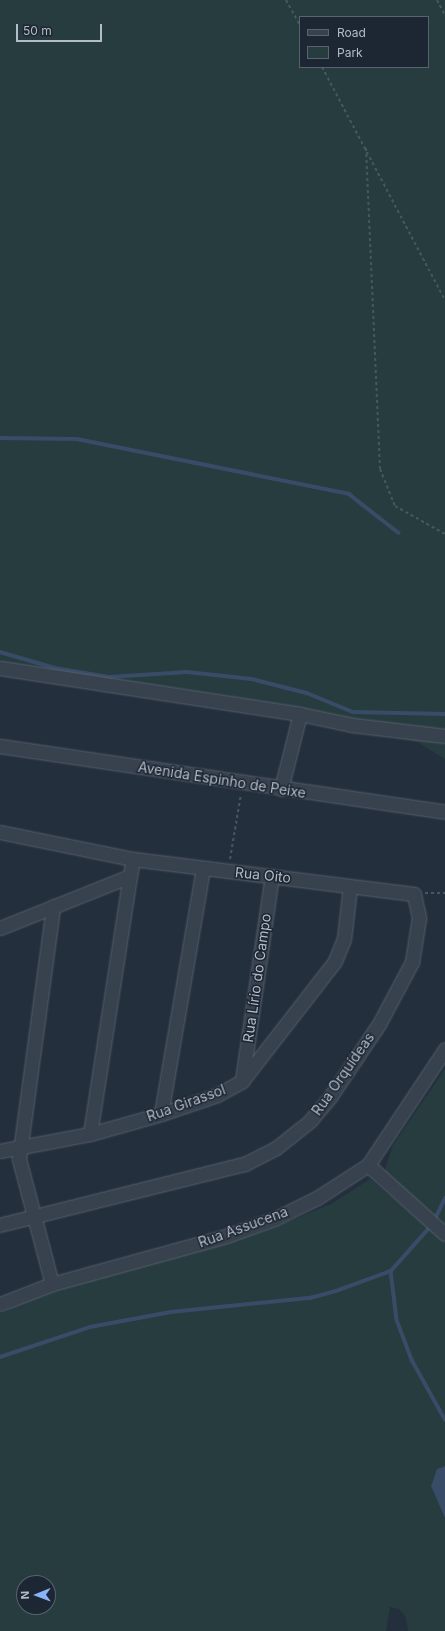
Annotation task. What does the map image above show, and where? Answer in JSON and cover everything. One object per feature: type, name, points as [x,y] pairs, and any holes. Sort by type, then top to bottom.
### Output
[{"type":"street","points":[[0,668],[300,714],[352,725],[445,736]]},
{"type":"street","points":[[281,789],[300,714]]},
{"type":"street","name":"Avenida Espinho de Peixe","points":[[0,746],[281,789],[445,812]]},
{"type":"street","name":"Rua Oito","points":[[0,832],[132,859],[414,894]]},
{"type":"street","points":[[90,1134],[132,859]]},
{"type":"street","points":[[161,1114],[203,869]]},
{"type":"street","points":[[0,928],[130,876]]},
{"type":"street","name":"Rua Lírio do Campo","points":[[242,1081],[272,876]]},
{"type":"street","name":"Rua Girassol","points":[[0,1151],[20,1146],[90,1134],[161,1114],[216,1095],[242,1081],[335,961],[344,939],[350,887]]},
{"type":"street","name":"Rua Orquídeas","points":[[0,1225],[34,1214],[244,1164],[276,1148],[310,1121],[379,1024],[412,962],[419,918],[414,894]]},
{"type":"street","points":[[52,1284],[34,1214],[22,1176],[20,1146],[54,906]]},
{"type":"street","name":"Rua Assucena","points":[[0,1304],[52,1284],[226,1236],[274,1219],[368,1165],[445,1049]]},
{"type":"street","points":[[368,1165],[445,1234]]},
{"type":"path","points":[[286,0],[299,23]]},
{"type":"path","points":[[437,0],[445,15]]},
{"type":"path","points":[[323,68],[445,300]]},
{"type":"path","points":[[366,148],[380,469],[395,506],[445,534]]},
{"type":"path","points":[[228,872],[243,783]]},
{"type":"path","points":[[414,894],[445,893]]},
{"type":"green space","points":[[0,0],[445,0],[445,759],[419,743],[287,711],[119,694],[0,674]]},
{"type":"green space","points":[[445,1069],[445,1225],[384,1172],[393,1145]]},
{"type":"green space","points":[[370,1179],[445,1242],[445,1466],[437,1469],[431,1486],[445,1518],[445,1631],[408,1631],[406,1617],[399,1609],[390,1607],[386,1631],[0,1631],[0,1314],[40,1295],[267,1230],[331,1204]]},
{"type":"water","points":[[445,1466],[445,1518],[431,1486],[437,1469]]},
{"type":"waterway","points":[[0,438],[77,439],[349,494],[399,533]]},
{"type":"waterway","points":[[0,652],[55,668],[110,677],[187,672],[252,679],[307,693],[353,712],[445,714]]},
{"type":"waterway","points":[[434,1221],[445,1198]]},
{"type":"waterway","points":[[0,1357],[90,1327],[171,1312],[310,1298],[339,1290],[391,1271],[431,1226]]},
{"type":"waterway","points":[[391,1271],[397,1320],[412,1360],[445,1419]]}]
